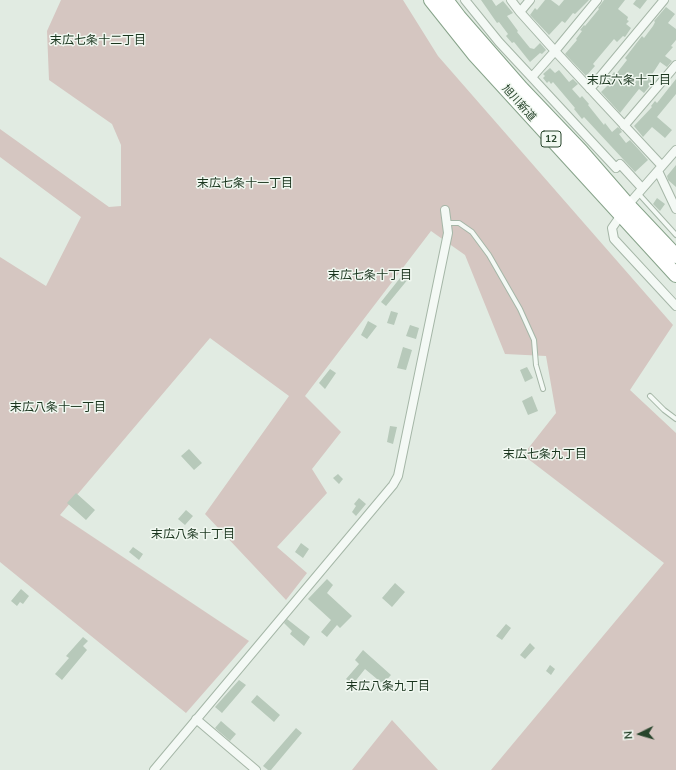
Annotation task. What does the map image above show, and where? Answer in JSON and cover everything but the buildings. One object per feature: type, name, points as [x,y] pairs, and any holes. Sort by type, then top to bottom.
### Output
[{"type":"highway","name":"旭川新道","points":[[431,0],[474,54],[624,210],[676,256]]},
{"type":"highway","name":"旭川新道","points":[[446,0],[488,52],[581,151],[624,210],[676,275]]},
{"type":"street","points":[[465,0],[499,42],[590,138],[616,168],[620,164],[640,191]]},
{"type":"street","points":[[512,0],[520,12],[624,126],[660,169],[676,209]]},
{"type":"street","points":[[520,12],[530,0]]},
{"type":"street","points":[[532,77],[597,0]]},
{"type":"street","points":[[590,89],[664,0]]},
{"type":"street","points":[[488,52],[499,42]]},
{"type":"street","points":[[624,126],[676,64]]},
{"type":"street","points":[[581,151],[590,138]]},
{"type":"street","points":[[676,150],[624,210],[612,228],[614,239],[676,306]]},
{"type":"street","points":[[154,770],[393,485],[398,476],[448,233],[445,210]]},
{"type":"street","points":[[196,720],[256,770]]},
{"type":"lane","points":[[640,191],[676,235]]},
{"type":"lane","points":[[447,223],[460,223],[472,232],[489,255],[520,308],[534,340],[536,365],[543,389]]},
{"type":"lane","points":[[650,396],[664,410],[676,419]]},
{"type":"shaded area","points":[[61,0],[403,0],[438,56],[673,325],[630,390],[676,433],[676,770],[491,770],[664,563],[523,455],[556,413],[546,356],[505,354],[465,255],[431,231],[305,396],[341,432],[312,469],[327,493],[277,547],[307,573],[286,600],[205,514],[289,396],[210,338],[60,515],[249,641],[186,713],[0,562],[0,257],[46,286],[81,217],[0,157],[0,129],[109,207],[121,206],[121,145],[112,124],[49,80],[47,31]]},
{"type":"shaded area","points":[[392,720],[438,770],[352,770]]},
{"type":"district","name":"末広七条十二丁目","points":[[98,40]]},
{"type":"district","name":"末広六条十丁目","points":[[629,80]]},
{"type":"district","name":"末広七条十一丁目","points":[[245,183]]},
{"type":"district","name":"末広七条十丁目","points":[[370,275]]},
{"type":"district","name":"末広八条十一丁目","points":[[58,407]]},
{"type":"district","name":"末広七条九丁目","points":[[545,454]]},
{"type":"district","name":"末広八条十丁目","points":[[193,534]]},
{"type":"district","name":"末広八条九丁目","points":[[388,686]]}]
